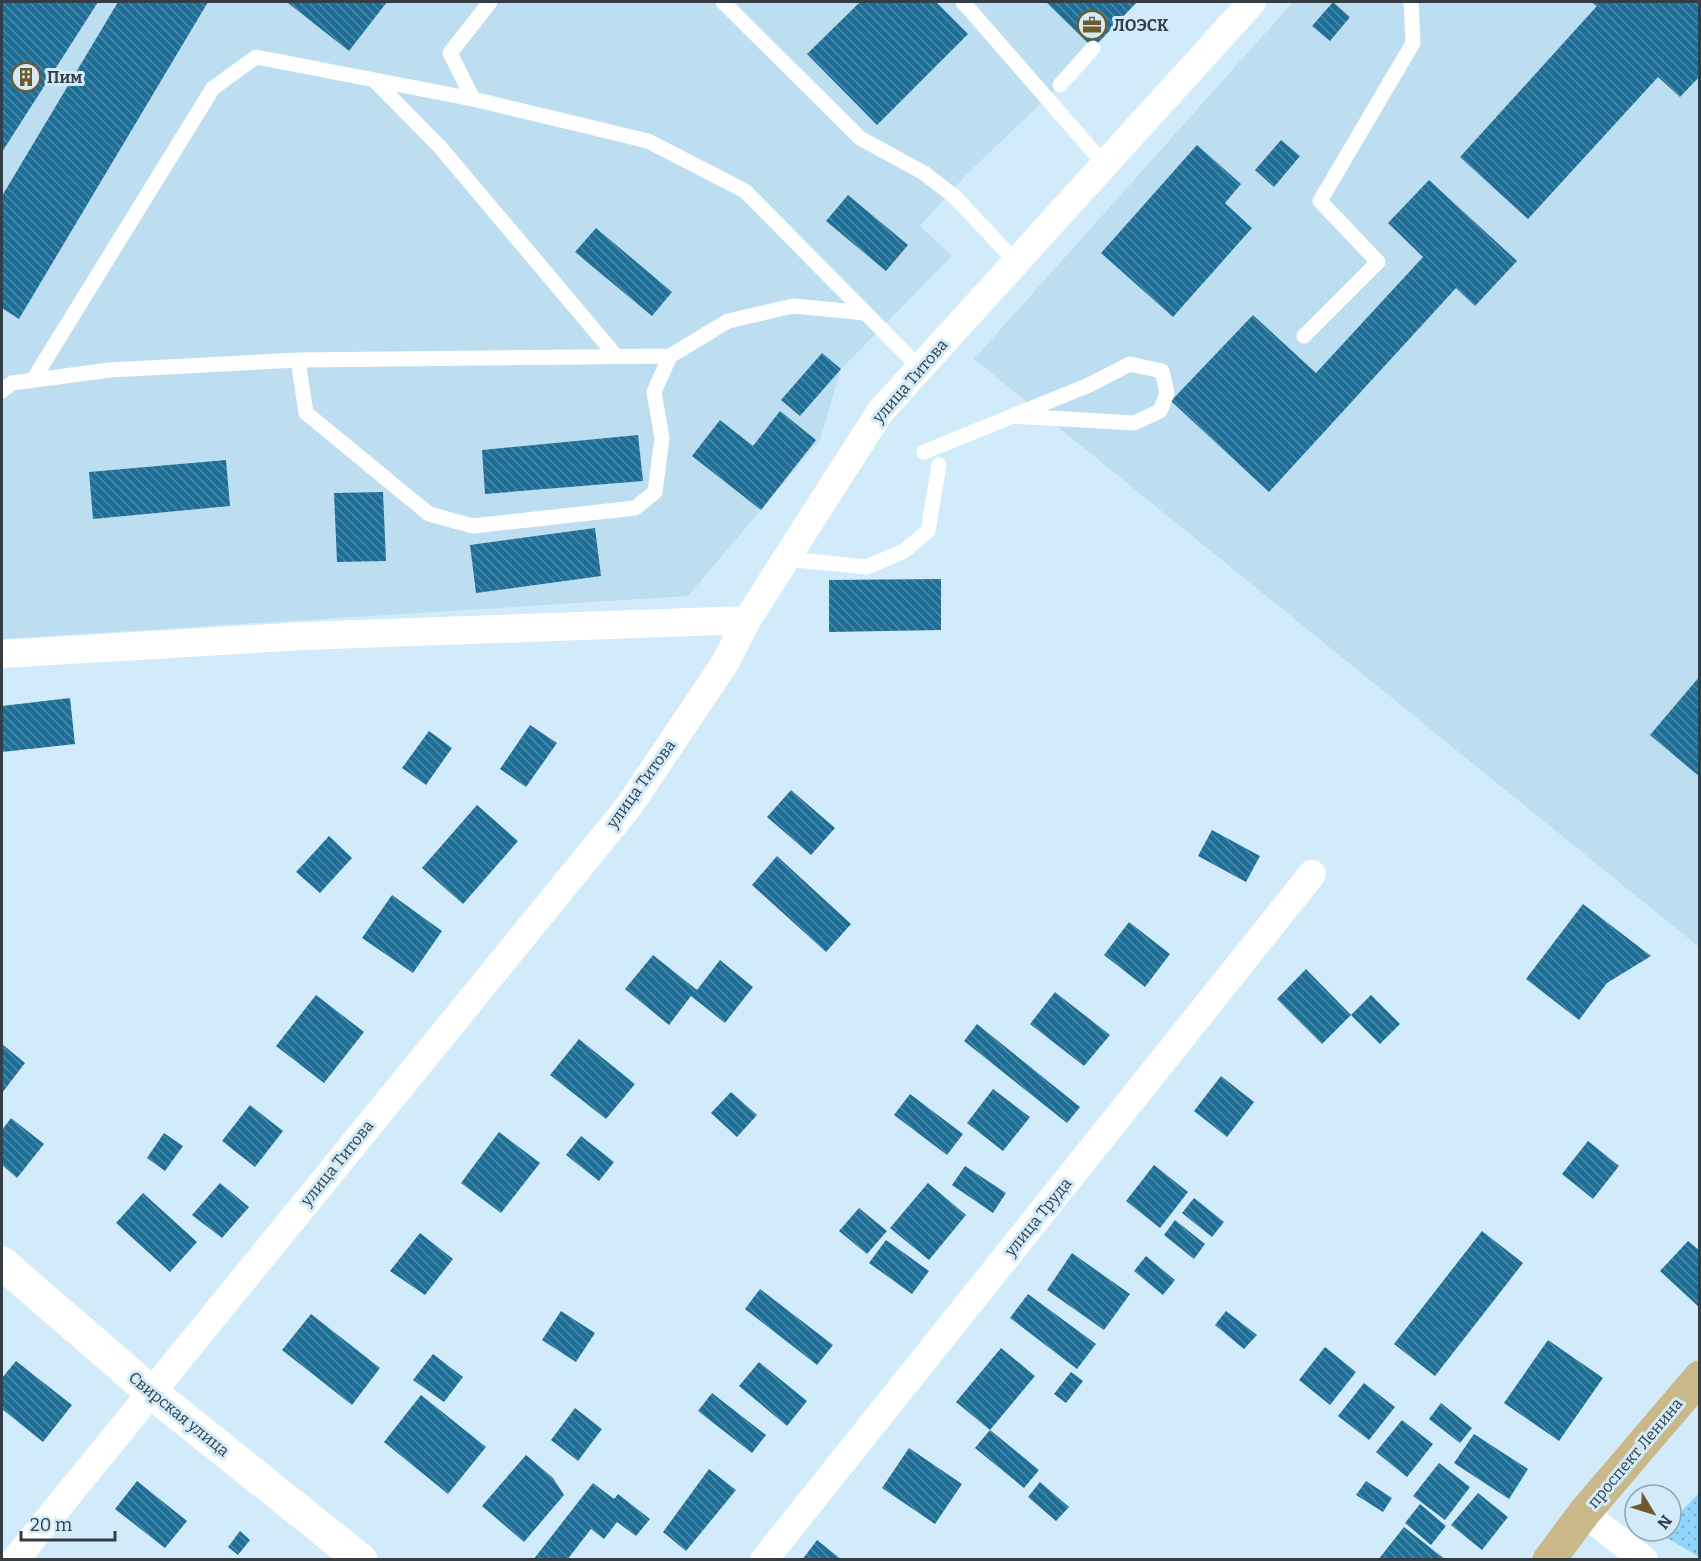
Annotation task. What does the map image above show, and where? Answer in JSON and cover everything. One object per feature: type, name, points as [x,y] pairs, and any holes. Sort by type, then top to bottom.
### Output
[{"type":"main road","name":"проспект Ленина","points":[[1549,1560],[1584,1513],[1700,1377]]},
{"type":"street","name":"улица Титова","points":[[15,1560],[628,806],[725,663],[747,620],[880,412],[1252,2]]},
{"type":"street","points":[[2,654],[304,636],[747,620]]},
{"type":"street","name":"улица Труда","points":[[764,1560],[1312,874]]},
{"type":"street","name":"Свирская улица","points":[[2,1263],[151,1392],[361,1560]]},
{"type":"street","points":[[1584,1513],[1644,1560]]},
{"type":"lane","points":[[473,99],[450,53],[490,2]]},
{"type":"lane","points":[[723,2],[860,138],[924,173],[955,197],[1016,262]]},
{"type":"lane","points":[[963,2],[1104,164]]},
{"type":"lane","points":[[1304,336],[1378,262],[1320,201],[1413,43],[1411,2]]},
{"type":"lane","points":[[1060,85],[1093,48]]},
{"type":"lane","points":[[33,380],[213,88],[256,57],[473,99],[648,141],[745,190],[920,368]]},
{"type":"lane","points":[[374,80],[440,147],[617,357]]},
{"type":"lane","points":[[2,391],[12,383],[110,370],[298,360],[670,356],[728,321],[793,306],[866,313]]},
{"type":"lane","points":[[298,360],[306,413],[429,513],[473,526],[635,508],[655,492],[662,438],[654,392],[670,356]]},
{"type":"lane","points":[[924,452],[1014,416],[1130,364],[1162,371],[1167,393],[1160,411],[1134,423],[1014,416]]},
{"type":"lane","points":[[786,559],[867,567],[904,551],[928,531],[939,465]]},
{"type":"shaded area","points":[[2,2],[1137,2],[1060,85],[965,176],[920,226],[952,256],[841,369],[820,440],[688,596],[2,639]]},
{"type":"shaded area","points":[[1293,2],[1699,2],[1699,947],[974,359]]},
{"type":"shaded area","points":[[1699,1493],[1699,1557],[1676,1543],[1683,1543],[1683,1510]]},
{"type":"building","name":"Пим","points":[[2,2],[98,2],[2,152]]},
{"type":"building","points":[[118,2],[208,2],[19,319],[2,308],[2,196]]},
{"type":"building","points":[[289,2],[387,2],[349,51]]},
{"type":"building","points":[[860,2],[936,2],[968,34],[877,125],[807,54]]},
{"type":"building","name":"ЛОЭСК","points":[[1046,2],[1137,2],[1093,48]]},
{"type":"building","points":[[1333,2],[1350,17],[1330,41],[1312,26]]},
{"type":"building","points":[[1591,2],[1700,2],[1700,76],[1680,97],[1658,77],[1528,219],[1460,157],[1597,6]]},
{"type":"building","points":[[1281,140],[1300,156],[1274,187],[1255,170]]},
{"type":"building","points":[[1197,145],[1241,184],[1225,203],[1252,228],[1173,317],[1101,253]]},
{"type":"building","points":[[1429,180],[1517,261],[1475,306],[1456,288],[1269,492],[1171,401],[1253,315],[1316,373],[1423,257],[1388,223]]},
{"type":"building","points":[[848,195],[908,245],[886,271],[826,221]]},
{"type":"building","points":[[596,228],[672,292],[652,316],[575,252]]},
{"type":"building","points":[[822,353],[841,369],[800,416],[781,400]]},
{"type":"building","points":[[780,411],[816,440],[761,510],[692,456],[720,420],[753,446]]},
{"type":"building","points":[[638,435],[643,481],[485,494],[482,450]]},
{"type":"building","points":[[226,460],[230,506],[93,519],[89,472]]},
{"type":"building","points":[[383,492],[386,561],[337,562],[334,493]]},
{"type":"building","points":[[595,528],[601,576],[476,593],[470,545]]},
{"type":"building","points":[[941,579],[941,630],[829,632],[829,580]]},
{"type":"building","points":[[1700,676],[1700,777],[1650,735]]},
{"type":"building","points":[[70,698],[75,744],[2,752],[2,706]]},
{"type":"building","points":[[530,725],[557,743],[526,787],[500,769]]},
{"type":"building","points":[[429,731],[452,748],[426,785],[402,768]]},
{"type":"building","points":[[791,790],[835,828],[811,855],[767,817]]},
{"type":"building","points":[[477,805],[518,841],[463,904],[422,868]]},
{"type":"building","points":[[1212,830],[1260,856],[1246,882],[1198,856]]},
{"type":"building","points":[[329,836],[352,858],[320,893],[296,872]]},
{"type":"building","points":[[777,856],[851,924],[826,952],[752,885]]},
{"type":"building","points":[[392,895],[442,931],[413,973],[362,938]]},
{"type":"building","points":[[1583,904],[1651,956],[1607,983],[1579,1020],[1526,979]]},
{"type":"building","points":[[1129,922],[1170,954],[1145,987],[1104,955]]},
{"type":"building","points":[[653,955],[697,990],[720,960],[753,987],[725,1023],[691,996],[669,1025],[625,989]]},
{"type":"building","points":[[1306,969],[1351,1015],[1322,1044],[1277,999]]},
{"type":"building","points":[[1055,992],[1110,1035],[1084,1066],[1030,1024]]},
{"type":"building","points":[[316,995],[364,1032],[324,1083],[276,1046]]},
{"type":"building","points":[[1371,995],[1400,1024],[1380,1044],[1351,1015]]},
{"type":"building","points":[[977,1024],[1080,1107],[1067,1123],[964,1041]]},
{"type":"building","points":[[579,1039],[635,1084],[606,1119],[550,1075]]},
{"type":"building","points":[[2,1044],[25,1063],[2,1093]]},
{"type":"building","points":[[1221,1076],[1254,1102],[1227,1137],[1194,1111]]},
{"type":"building","points":[[993,1089],[1030,1117],[1003,1151],[967,1123]]},
{"type":"building","points":[[731,1092],[757,1115],[737,1137],[711,1113]]},
{"type":"building","points":[[910,1094],[963,1134],[947,1155],[894,1115]]},
{"type":"building","points":[[250,1105],[283,1131],[255,1167],[222,1141]]},
{"type":"building","points":[[11,1118],[44,1144],[17,1178],[2,1165],[2,1130]]},
{"type":"building","points":[[499,1132],[540,1163],[501,1213],[461,1183]]},
{"type":"building","points":[[164,1133],[183,1146],[165,1171],[147,1158]]},
{"type":"building","points":[[581,1136],[614,1162],[599,1181],[566,1155]]},
{"type":"building","points":[[1588,1141],[1619,1166],[1593,1199],[1562,1174]]},
{"type":"building","points":[[1154,1165],[1188,1192],[1160,1228],[1126,1201]]},
{"type":"building","points":[[965,1166],[1006,1193],[993,1213],[952,1185]]},
{"type":"building","points":[[220,1183],[249,1207],[222,1238],[192,1215]]},
{"type":"building","points":[[928,1183],[966,1215],[929,1260],[890,1228]]},
{"type":"building","points":[[143,1193],[197,1242],[170,1272],[116,1223]]},
{"type":"building","points":[[1194,1198],[1224,1222],[1212,1237],[1182,1213]]},
{"type":"building","points":[[859,1208],[887,1231],[867,1254],[839,1231]]},
{"type":"building","points":[[1175,1220],[1205,1244],[1194,1259],[1164,1235]]},
{"type":"building","points":[[1482,1231],[1523,1263],[1435,1376],[1394,1344]]},
{"type":"building","points":[[420,1233],[453,1259],[425,1295],[390,1271]]},
{"type":"building","points":[[886,1240],[929,1271],[912,1294],[869,1263]]},
{"type":"building","points":[[1688,1241],[1700,1251],[1700,1308],[1660,1271]]},
{"type":"building","points":[[1072,1253],[1130,1294],[1104,1330],[1047,1290]]},
{"type":"building","points":[[1146,1256],[1175,1280],[1163,1295],[1134,1271]]},
{"type":"building","points":[[760,1289],[833,1345],[817,1365],[745,1309]]},
{"type":"building","points":[[1028,1294],[1096,1344],[1077,1369],[1010,1318]]},
{"type":"building","points":[[561,1311],[595,1333],[576,1362],[542,1340]]},
{"type":"building","points":[[1226,1311],[1257,1335],[1244,1349],[1215,1325]]},
{"type":"building","points":[[311,1314],[380,1368],[352,1405],[282,1350]]},
{"type":"building","points":[[1548,1340],[1603,1378],[1559,1441],[1504,1403]]},
{"type":"building","points":[[1325,1347],[1356,1372],[1330,1405],[1299,1380]]},
{"type":"building","points":[[1001,1348],[1035,1376],[990,1430],[956,1402]]},
{"type":"building","points":[[433,1354],[463,1377],[444,1402],[413,1380]]},
{"type":"building","points":[[16,1361],[72,1405],[43,1442],[2,1409],[2,1378]]},
{"type":"building","points":[[759,1362],[807,1401],[787,1426],[739,1386]]},
{"type":"building","points":[[1071,1372],[1083,1381],[1066,1403],[1054,1394]]},
{"type":"building","points":[[1364,1383],[1395,1407],[1369,1440],[1338,1416]]},
{"type":"building","points":[[712,1393],[766,1435],[752,1453],[698,1411]]},
{"type":"building","points":[[421,1395],[486,1447],[448,1494],[384,1442]]},
{"type":"building","points":[[1441,1403],[1472,1428],[1460,1443],[1429,1419]]},
{"type":"building","points":[[575,1408],[602,1429],[578,1461],[551,1440]]},
{"type":"building","points":[[1402,1420],[1433,1444],[1407,1477],[1376,1452]]},
{"type":"building","points":[[990,1430],[1039,1470],[1024,1488],[975,1448]]},
{"type":"building","points":[[1474,1434],[1528,1469],[1509,1499],[1454,1463]]},
{"type":"building","points":[[909,1448],[962,1484],[935,1524],[882,1488]]},
{"type":"building","points":[[526,1455],[553,1478],[564,1495],[524,1542],[482,1506]]},
{"type":"building","points":[[1439,1463],[1470,1487],[1445,1520],[1413,1496]]},
{"type":"building","points":[[709,1469],[736,1490],[686,1551],[663,1532]]},
{"type":"building","points":[[137,1481],[187,1521],[165,1548],[115,1509]]},
{"type":"building","points":[[1366,1481],[1392,1498],[1383,1512],[1356,1495]]},
{"type":"building","points":[[1040,1482],[1069,1507],[1056,1521],[1028,1497]]},
{"type":"building","points":[[593,1483],[614,1499],[618,1494],[650,1519],[636,1536],[617,1522],[604,1539],[591,1529],[567,1560],[533,1560]]},
{"type":"building","points":[[1478,1493],[1508,1517],[1482,1550],[1451,1525]]},
{"type":"building","points":[[1420,1504],[1446,1526],[1431,1545],[1405,1523]]},
{"type":"building","points":[[1404,1527],[1446,1560],[1378,1560]]},
{"type":"building","points":[[240,1531],[250,1540],[238,1555],[228,1547]]},
{"type":"building","points":[[817,1540],[842,1560],[802,1560]]},
{"type":"place","name":"ЛОЭСК","points":[[1092,25]]},
{"type":"place","name":"Пим","points":[[26,77]]}]
